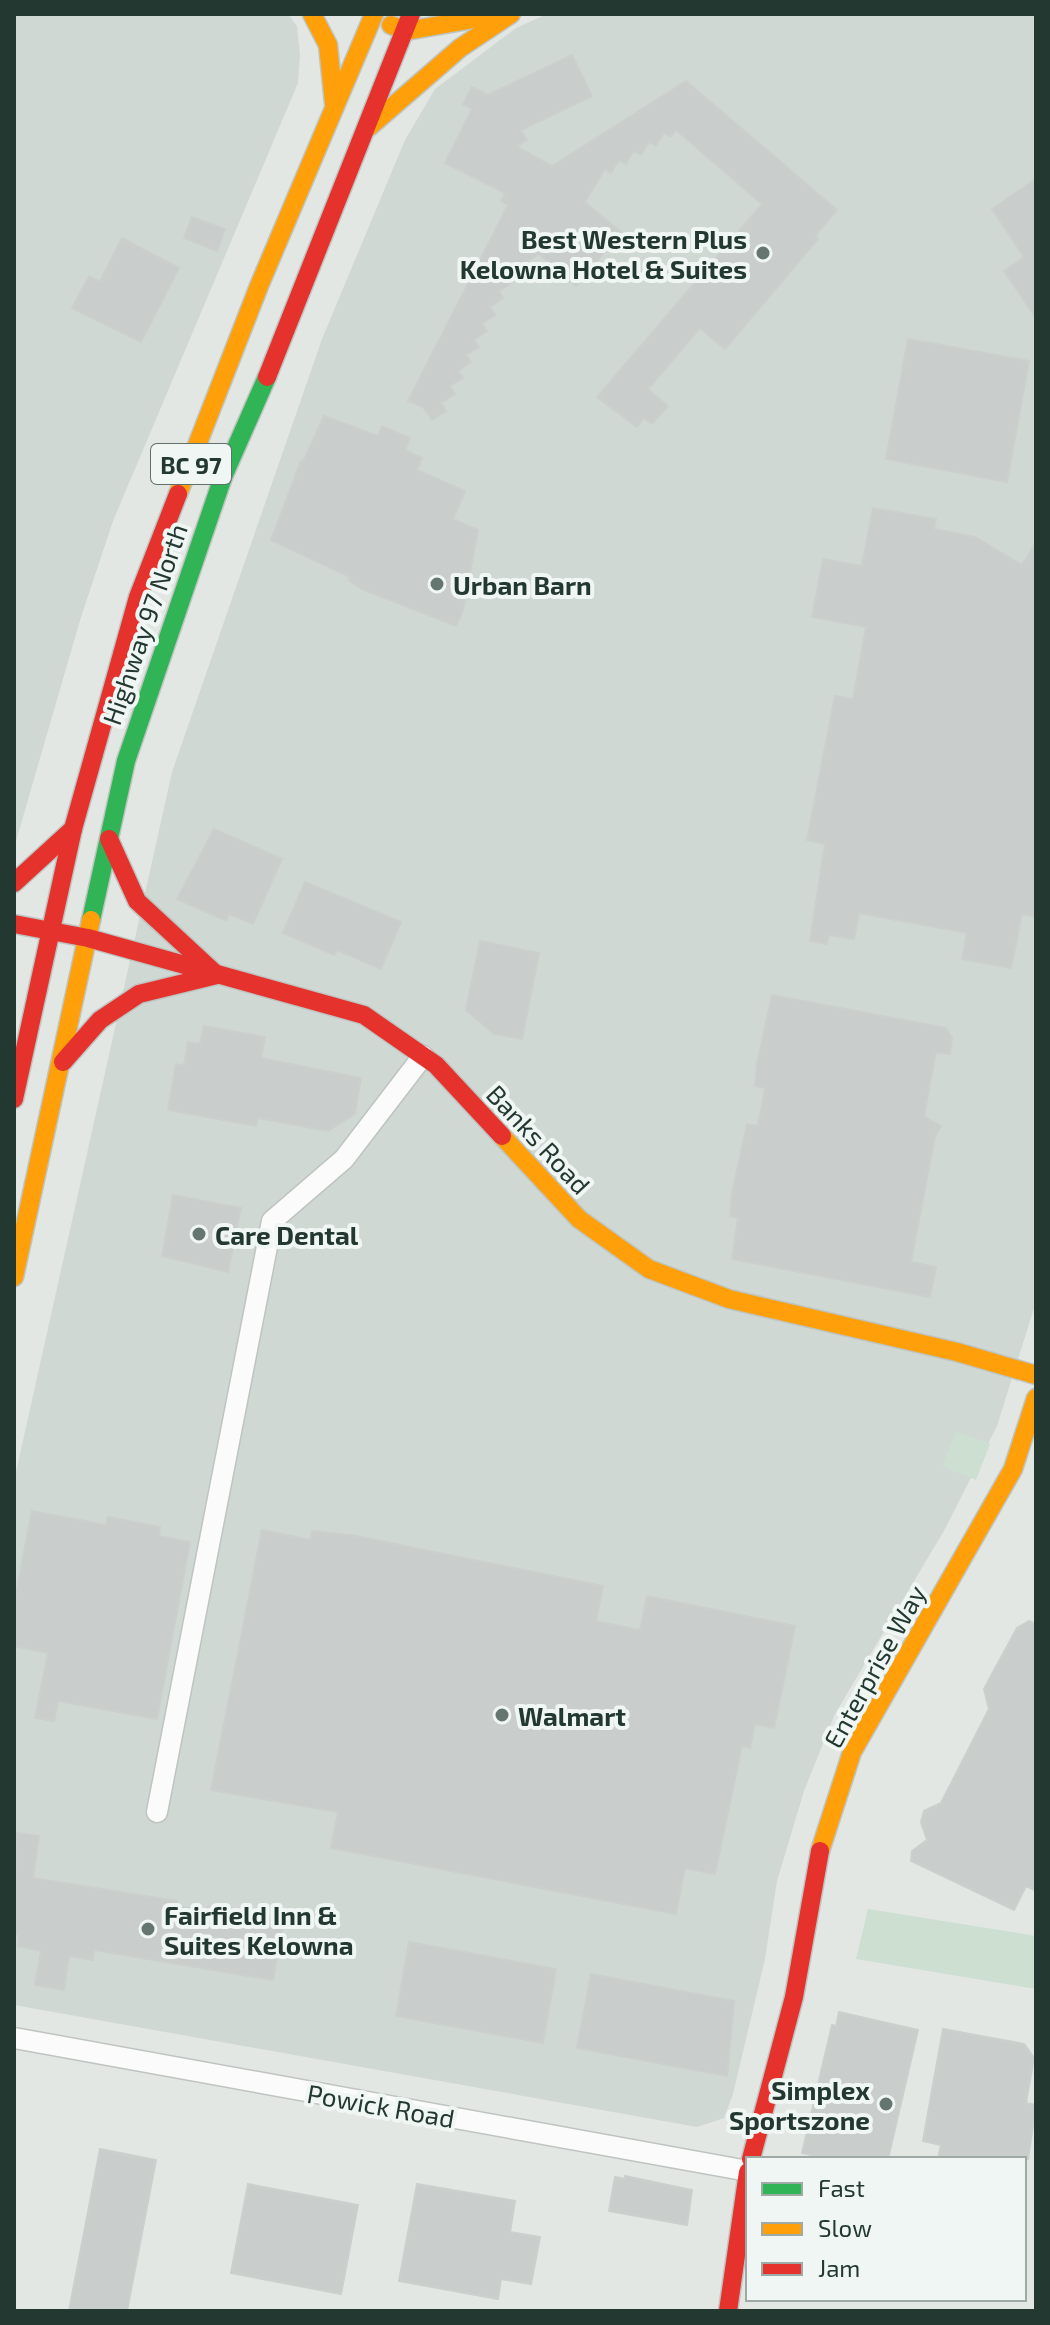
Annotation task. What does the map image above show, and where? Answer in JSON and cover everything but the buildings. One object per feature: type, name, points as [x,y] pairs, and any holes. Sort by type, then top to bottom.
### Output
[{"type":"main road","points":[[312,14],[330,51],[335,108]]},
{"type":"main road","points":[[369,16],[408,23],[503,14]]},
{"type":"main road","points":[[365,130],[460,48],[511,14]]},
{"type":"main road","name":"Highway 97 North","points":[[14,1099],[73,829],[138,597],[259,286],[335,108],[369,16]]},
{"type":"main road","name":"Highway 97 North","points":[[14,1277],[126,761],[181,591],[223,477],[277,354],[408,23]]},
{"type":"main road","points":[[14,883],[73,829]]},
{"type":"main road","points":[[109,839],[137,901],[173,938],[217,975]]},
{"type":"main road","name":"Banks Road","points":[[14,924],[88,938],[364,1015],[436,1065],[579,1219],[649,1269],[729,1299],[957,1352],[1036,1375]]},
{"type":"main road","points":[[60,1066],[100,1020],[139,994],[217,975]]},
{"type":"main road","points":[[14,1021],[26,1042]]},
{"type":"main road","name":"Enterprise Way","points":[[752,2157],[794,1997],[818,1858],[852,1752],[1013,1469],[1036,1398]]},
{"type":"main road","points":[[728,2311],[746,2186]]},
{"type":"street","points":[[157,1812],[272,1221],[344,1159],[423,1056]]},
{"type":"street","name":"Powick Road","points":[[14,2038],[746,2172]]},
{"type":"shaded area","points":[[14,14],[288,14],[297,26],[300,55],[298,83],[113,521],[81,617],[14,848]]},
{"type":"shaded area","points":[[547,14],[1036,14],[1036,1302],[997,1426],[945,1529],[835,1714],[804,1791],[777,1881],[765,1959],[733,2094],[724,2118],[697,2127],[14,2005],[14,1481],[172,772],[322,339],[405,140],[435,89],[516,28]]},
{"type":"green space","points":[[956,1431],[990,1444],[976,1480],[942,1466]]},
{"type":"green space","points":[[868,1909],[1036,1936],[1036,1989],[856,1959]]},
{"type":"traffic: fast","points":[[91,920],[126,761],[223,477],[267,377]]},
{"type":"traffic: slow","points":[[312,14],[328,45],[334,103]]},
{"type":"traffic: slow","points":[[178,494],[259,286],[374,14]]},
{"type":"traffic: slow","points":[[391,25],[406,31],[502,14]]},
{"type":"traffic: slow","points":[[369,127],[460,48],[511,14]]},
{"type":"traffic: slow","points":[[14,1277],[91,920]]},
{"type":"traffic: slow","points":[[502,1136],[579,1219],[649,1269],[729,1299],[957,1352],[1036,1375]]},
{"type":"traffic: slow","points":[[820,1851],[852,1752],[1013,1469],[1036,1398]]},
{"type":"traffic: jam","points":[[267,377],[411,14]]},
{"type":"traffic: jam","points":[[14,1099],[73,829],[138,597],[178,494]]},
{"type":"traffic: jam","points":[[14,883],[73,829]]},
{"type":"traffic: jam","points":[[109,839],[137,901],[217,975]]},
{"type":"traffic: jam","points":[[14,924],[88,938],[364,1015],[436,1065],[502,1136]]},
{"type":"traffic: jam","points":[[63,1062],[100,1020],[139,994],[217,975]]},
{"type":"traffic: jam","points":[[752,2157],[794,1997],[820,1851]]},
{"type":"traffic: jam","points":[[728,2311],[746,2186]]},
{"type":"place","name":"Best Western Plus Kelowna Hotel & Suites","points":[[763,253]]},
{"type":"place","name":"Urban Barn","points":[[437,584]]},
{"type":"place","name":"Care Dental","points":[[199,1234]]},
{"type":"place","name":"Walmart","points":[[502,1715]]},
{"type":"place","name":"Fairfield Inn & Suites Kelowna","points":[[148,1929]]},
{"type":"place","name":"Simplex Sportszone","points":[[886,2104]]}]
